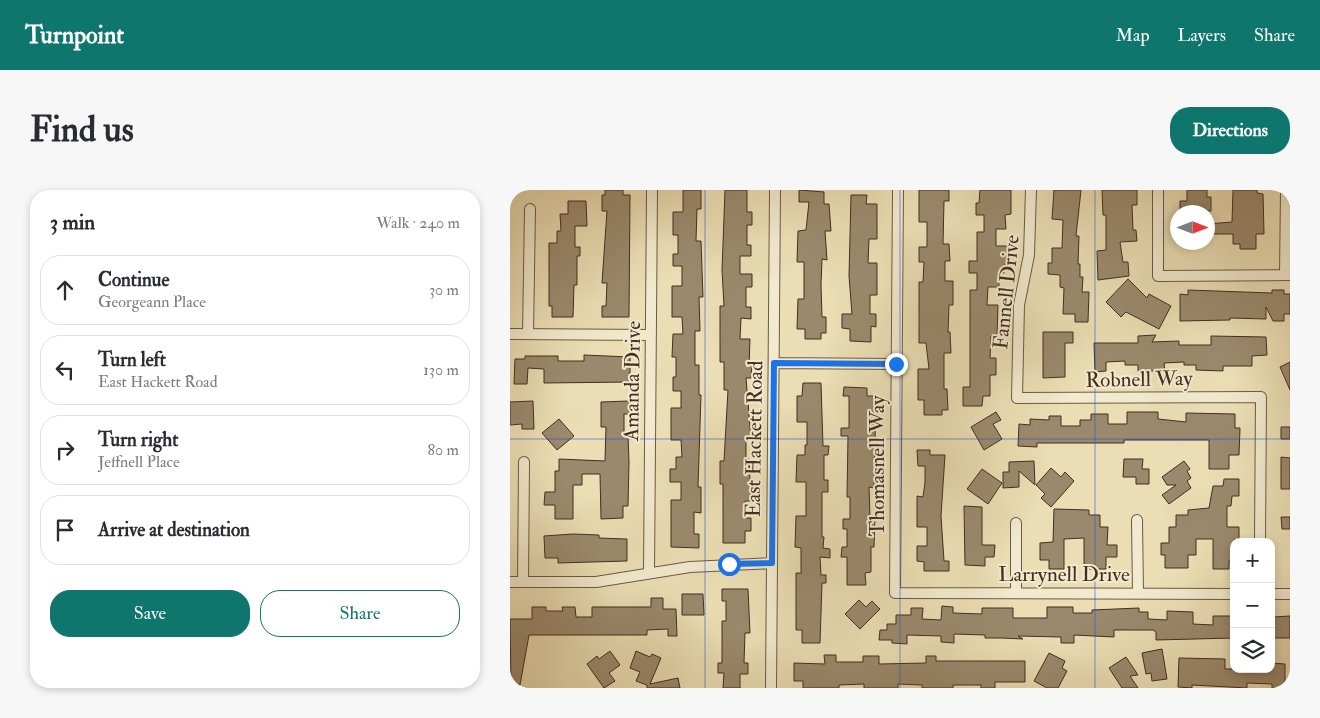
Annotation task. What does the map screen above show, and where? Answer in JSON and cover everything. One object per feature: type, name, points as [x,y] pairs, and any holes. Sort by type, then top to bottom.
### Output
[{"type":"street","name":"Amanda Drive","points":[[649,573],[652,190]]},
{"type":"street","name":"East Hackett Road","points":[[771,688],[775,190]]},
{"type":"street","name":"Thomasnell Way","points":[[895,593],[898,190]]},
{"type":"street","name":"Fannell Drive","points":[[1017,398],[1019,305],[1029,255],[1032,190]]},
{"type":"street","points":[[1158,190],[1158,276],[1288,276],[1286,190]]},
{"type":"street","points":[[528,334],[530,209]]},
{"type":"street","points":[[510,334],[651,335]]},
{"type":"street","points":[[774,363],[896,364]]},
{"type":"street","name":"Robnell Way","points":[[1017,398],[1261,397],[1260,538]]},
{"type":"street","points":[[523,582],[524,462]]},
{"type":"street","points":[[1138,520],[1138,594]]},
{"type":"street","points":[[1016,523],[1016,593]]},
{"type":"street","points":[[510,582],[596,582],[690,567],[772,563]]},
{"type":"street","name":"Larrynell Drive","points":[[895,593],[1230,594]]},
{"type":"street","points":[[1275,594],[1290,594]]},
{"type":"building","points":[[605,190],[623,190],[623,195],[630,195],[629,317],[602,317],[602,306],[606,306],[607,283],[602,283],[607,211],[602,211],[602,195],[605,195]]},
{"type":"building","points":[[683,190],[701,190],[701,209],[697,209],[696,241],[701,241],[703,297],[699,297],[700,331],[695,331],[695,365],[699,365],[699,395],[701,395],[698,487],[701,487],[701,513],[694,512],[694,534],[699,534],[699,548],[671,547],[671,500],[681,500],[681,482],[670,482],[670,469],[676,469],[676,457],[682,457],[681,440],[671,440],[671,408],[681,408],[681,391],[673,391],[673,377],[676,377],[676,357],[672,357],[673,334],[683,334],[682,317],[672,317],[672,286],[682,286],[682,266],[673,266],[673,254],[678,254],[678,235],[673,235],[673,212],[683,212]]},
{"type":"building","points":[[725,190],[747,190],[747,212],[752,212],[752,225],[747,225],[747,245],[751,245],[751,256],[740,256],[740,274],[752,274],[752,287],[746,287],[746,307],[751,307],[751,319],[741,318],[740,339],[750,339],[749,365],[752,365],[751,378],[746,378],[751,439],[746,439],[746,459],[749,459],[751,501],[745,501],[745,518],[751,518],[751,531],[745,531],[745,543],[723,543],[723,484],[720,484],[720,461],[724,461],[728,390],[724,390],[724,362],[720,362],[720,306],[724,306],[722,270]]},
{"type":"building","points":[[799,190],[824,192],[824,204],[829,204],[831,231],[825,231],[827,260],[822,259],[821,285],[822,317],[826,317],[826,333],[821,333],[821,339],[805,339],[805,329],[797,329],[798,299],[804,299],[804,262],[797,262],[798,231],[806,230],[809,202],[799,202]]},
{"type":"building","points":[[919,190],[949,190],[949,201],[944,201],[943,244],[949,244],[950,261],[945,261],[945,281],[953,281],[953,305],[949,305],[948,332],[950,332],[951,353],[944,353],[944,389],[947,389],[948,410],[942,410],[942,415],[924,415],[924,400],[918,400],[918,369],[929,369],[926,343],[919,343],[919,282],[923,282],[924,262],[919,262],[919,247],[927,247],[927,222],[919,222]]},
{"type":"building","points":[[980,190],[1011,190],[1011,214],[1005,215],[1006,229],[996,229],[996,246],[1008,246],[1004,273],[999,273],[999,287],[988,287],[987,305],[998,305],[997,336],[991,336],[990,358],[996,358],[996,375],[990,375],[990,396],[983,396],[982,406],[963,406],[963,387],[970,387],[970,290],[977,290],[977,273],[969,273],[969,261],[977,261],[977,232],[984,232],[984,215],[976,215],[976,203],[979,203]]},
{"type":"building","points":[[1054,190],[1081,190],[1076,236],[1079,236],[1078,264],[1080,264],[1080,277],[1083,277],[1082,292],[1089,292],[1088,322],[1075,322],[1075,314],[1063,314],[1064,288],[1060,287],[1060,275],[1048,274],[1048,263],[1052,263],[1052,248],[1062,248],[1063,220],[1052,219]]},
{"type":"building","points":[[1102,190],[1137,190],[1137,205],[1132,205],[1133,230],[1136,230],[1137,241],[1120,242],[1123,262],[1128,262],[1129,276],[1098,280],[1097,251],[1106,250],[1106,215],[1103,215]]},
{"type":"building","points":[[1187,190],[1207,190],[1207,197],[1211,197],[1211,205],[1180,205],[1180,201],[1187,201]]},
{"type":"building","points":[[1233,190],[1257,190],[1257,193],[1263,194],[1264,234],[1256,234],[1256,249],[1240,249],[1240,244],[1233,244],[1233,234],[1215,234],[1215,223],[1232,222]]},
{"type":"building","points":[[851,195],[867,195],[866,204],[877,204],[877,239],[869,239],[868,263],[877,263],[877,295],[870,295],[870,314],[876,314],[876,327],[871,326],[871,342],[850,341],[850,329],[842,328],[842,314],[852,314],[849,276]]},
{"type":"building","points":[[568,201],[586,201],[587,226],[575,226],[575,247],[580,247],[580,256],[577,256],[577,285],[574,285],[573,317],[552,317],[552,306],[549,306],[549,243],[557,243],[557,231],[561,231],[560,214],[568,214]]},
{"type":"building","points":[[1128,279],[1147,298],[1149,294],[1171,306],[1159,329],[1126,312],[1121,317],[1106,302]]},
{"type":"building","points":[[1188,290],[1272,293],[1272,290],[1284,290],[1284,294],[1290,294],[1290,314],[1284,314],[1284,321],[1273,321],[1266,307],[1266,319],[1230,318],[1230,320],[1180,321],[1180,294],[1188,295]]},
{"type":"building","points":[[1043,332],[1073,332],[1073,343],[1065,343],[1065,377],[1043,378]]},
{"type":"building","points":[[1156,335],[1152,342],[1179,341],[1179,345],[1211,345],[1211,336],[1266,337],[1267,355],[1252,356],[1252,366],[1223,366],[1223,371],[1196,370],[1196,365],[1184,365],[1184,362],[1164,363],[1165,371],[1138,371],[1138,365],[1125,365],[1125,361],[1106,362],[1106,371],[1095,372],[1094,343],[1138,343],[1138,336]]},
{"type":"building","points":[[584,355],[630,357],[630,382],[544,383],[544,369],[528,368],[527,384],[514,384],[515,359],[525,359],[525,356],[558,356],[558,361],[584,361]]},
{"type":"building","points":[[1290,362],[1290,390],[1280,367]]},
{"type":"building","points":[[803,383],[821,383],[823,446],[829,446],[828,455],[824,455],[824,480],[828,480],[828,492],[822,492],[822,537],[824,537],[823,548],[830,549],[830,558],[820,557],[821,575],[826,575],[826,583],[822,583],[820,643],[802,643],[802,630],[796,630],[796,573],[801,573],[801,548],[795,547],[796,516],[806,516],[806,482],[796,482],[797,455],[805,455],[805,445],[807,445],[807,422],[797,422],[797,396],[802,396]]},
{"type":"building","points":[[844,387],[867,388],[867,396],[876,396],[874,488],[869,487],[870,517],[875,516],[874,547],[871,547],[871,572],[865,573],[866,585],[847,585],[847,557],[841,557],[842,547],[847,547],[847,529],[843,529],[843,519],[850,519],[850,497],[847,497],[848,436],[841,436],[841,428],[849,428],[849,396],[843,396]]},
{"type":"building","points":[[533,401],[534,429],[522,429],[522,424],[510,425],[510,402]]},
{"type":"building","points":[[629,401],[629,414],[624,414],[624,435],[628,435],[628,506],[623,506],[623,518],[601,519],[600,474],[582,474],[582,485],[573,485],[573,519],[555,519],[555,505],[544,505],[545,492],[555,492],[555,471],[559,471],[559,459],[605,461],[606,427],[601,427],[601,402]]},
{"type":"building","points":[[996,412],[1001,420],[993,424],[1002,439],[984,450],[971,427]]},
{"type":"building","points":[[1127,412],[1158,412],[1158,419],[1186,422],[1186,413],[1235,414],[1235,428],[1240,428],[1239,455],[1229,455],[1229,469],[1209,469],[1209,440],[1124,440],[1124,443],[1037,443],[1037,447],[1018,446],[1019,424],[1030,425],[1030,419],[1049,420],[1049,416],[1061,416],[1061,426],[1080,426],[1080,420],[1091,420],[1091,414],[1108,414],[1108,424],[1127,424]]},
{"type":"building","points":[[559,419],[574,436],[557,450],[542,433]]},
{"type":"building","points":[[1281,427],[1290,427],[1290,439],[1281,439]]},
{"type":"building","points":[[917,450],[930,450],[930,455],[945,455],[941,516],[944,561],[949,561],[949,571],[924,571],[924,562],[917,561],[917,546],[927,546],[927,527],[917,527],[917,496],[923,497],[925,466],[918,466]]},
{"type":"building","points":[[1281,457],[1290,458],[1290,489],[1281,489]]},
{"type":"building","points":[[1124,459],[1143,459],[1142,469],[1149,469],[1149,484],[1136,484],[1136,477],[1123,477]]},
{"type":"building","points":[[1034,461],[1035,485],[1019,471],[1019,487],[1003,488],[1003,472],[1009,472],[1009,462]]},
{"type":"building","points":[[1184,461],[1190,469],[1187,471],[1191,478],[1187,481],[1191,488],[1169,504],[1162,495],[1176,485],[1167,485],[1162,477]]},
{"type":"building","points":[[1051,468],[1061,477],[1065,472],[1074,481],[1051,507],[1041,498],[1045,494],[1036,485]]},
{"type":"building","points":[[982,469],[1002,483],[988,504],[967,489]]},
{"type":"building","points":[[1224,479],[1239,479],[1239,496],[1232,496],[1231,506],[1227,506],[1227,527],[1239,527],[1239,538],[1230,538],[1229,569],[1213,569],[1213,539],[1196,539],[1196,555],[1188,555],[1188,568],[1165,568],[1165,555],[1161,555],[1161,543],[1169,543],[1169,527],[1176,527],[1176,515],[1188,515],[1188,510],[1209,508],[1213,486],[1223,486]]},
{"type":"building","points":[[964,506],[982,507],[982,545],[995,545],[994,557],[985,557],[985,566],[965,565]]},
{"type":"building","points":[[1054,509],[1089,510],[1089,515],[1100,515],[1100,527],[1108,527],[1107,545],[1117,545],[1117,557],[1106,557],[1106,569],[1084,569],[1084,538],[1064,539],[1064,569],[1049,569],[1049,560],[1040,560],[1040,543],[1053,542]]},
{"type":"building","points":[[1281,517],[1290,517],[1290,529],[1282,529]]},
{"type":"building","points":[[599,535],[599,538],[627,539],[627,561],[558,563],[558,558],[545,558],[544,536]]},
{"type":"building","points":[[722,589],[748,589],[750,633],[745,633],[744,663],[748,663],[748,674],[740,674],[740,688],[723,688],[724,673],[718,673],[718,663],[722,663],[722,621],[726,621],[726,601],[722,601]]},
{"type":"building","points":[[682,594],[703,594],[704,615],[682,615]]},
{"type":"building","points":[[651,598],[663,598],[663,609],[676,609],[677,636],[668,636],[668,629],[647,630],[647,635],[529,635],[520,685],[511,684],[510,619],[532,619],[532,607],[546,607],[546,611],[563,611],[562,607],[575,607],[576,617],[592,617],[592,607],[651,607]]},
{"type":"building","points":[[859,600],[866,607],[872,601],[880,609],[860,629],[845,614]]},
{"type":"building","points":[[942,606],[953,607],[953,613],[982,614],[982,608],[1013,608],[1013,618],[1047,618],[1047,607],[1073,607],[1073,613],[1092,613],[1092,610],[1139,608],[1139,612],[1148,612],[1148,619],[1167,620],[1167,611],[1193,612],[1193,624],[1213,625],[1213,616],[1230,616],[1230,638],[1156,640],[1156,632],[1153,630],[1114,630],[1114,637],[1074,635],[1074,643],[1061,643],[1061,637],[1018,636],[1023,639],[985,638],[985,635],[954,634],[954,643],[941,642],[941,636],[907,635],[907,644],[892,643],[892,640],[879,640],[880,630],[887,630],[887,624],[896,624],[896,615],[911,615],[911,608],[923,608],[922,619],[941,620]]},
{"type":"building","points":[[1290,616],[1290,638],[1275,638],[1275,617]]},
{"type":"building","points":[[1162,649],[1167,679],[1152,681],[1151,673],[1146,674],[1142,653]]},
{"type":"building","points":[[610,651],[620,665],[609,673],[615,681],[604,688],[587,664],[597,656],[599,659]]},
{"type":"building","points":[[636,651],[650,657],[652,654],[661,658],[650,684],[678,678],[680,688],[647,688],[647,685],[636,681],[640,672],[630,668]]},
{"type":"building","points":[[1049,653],[1065,661],[1062,668],[1067,671],[1058,688],[1047,688],[1034,681]]},
{"type":"building","points":[[824,655],[836,655],[836,662],[863,662],[863,656],[879,656],[879,664],[926,663],[926,656],[936,656],[936,661],[1025,661],[1025,682],[995,682],[995,688],[981,688],[981,685],[953,685],[953,688],[922,688],[922,685],[898,684],[898,688],[864,688],[864,684],[839,685],[839,688],[803,688],[803,681],[794,681],[794,663],[825,664]]},
{"type":"building","points":[[1126,657],[1138,675],[1130,676],[1138,688],[1122,688],[1109,668]]},
{"type":"building","points":[[1179,658],[1225,659],[1225,669],[1230,669],[1230,673],[1275,673],[1275,663],[1285,664],[1285,688],[1272,688],[1272,684],[1247,683],[1247,688],[1192,685],[1192,688],[1178,687]]},
{"type":"route","points":[[729,564],[772,563],[774,363],[896,364]]}]
